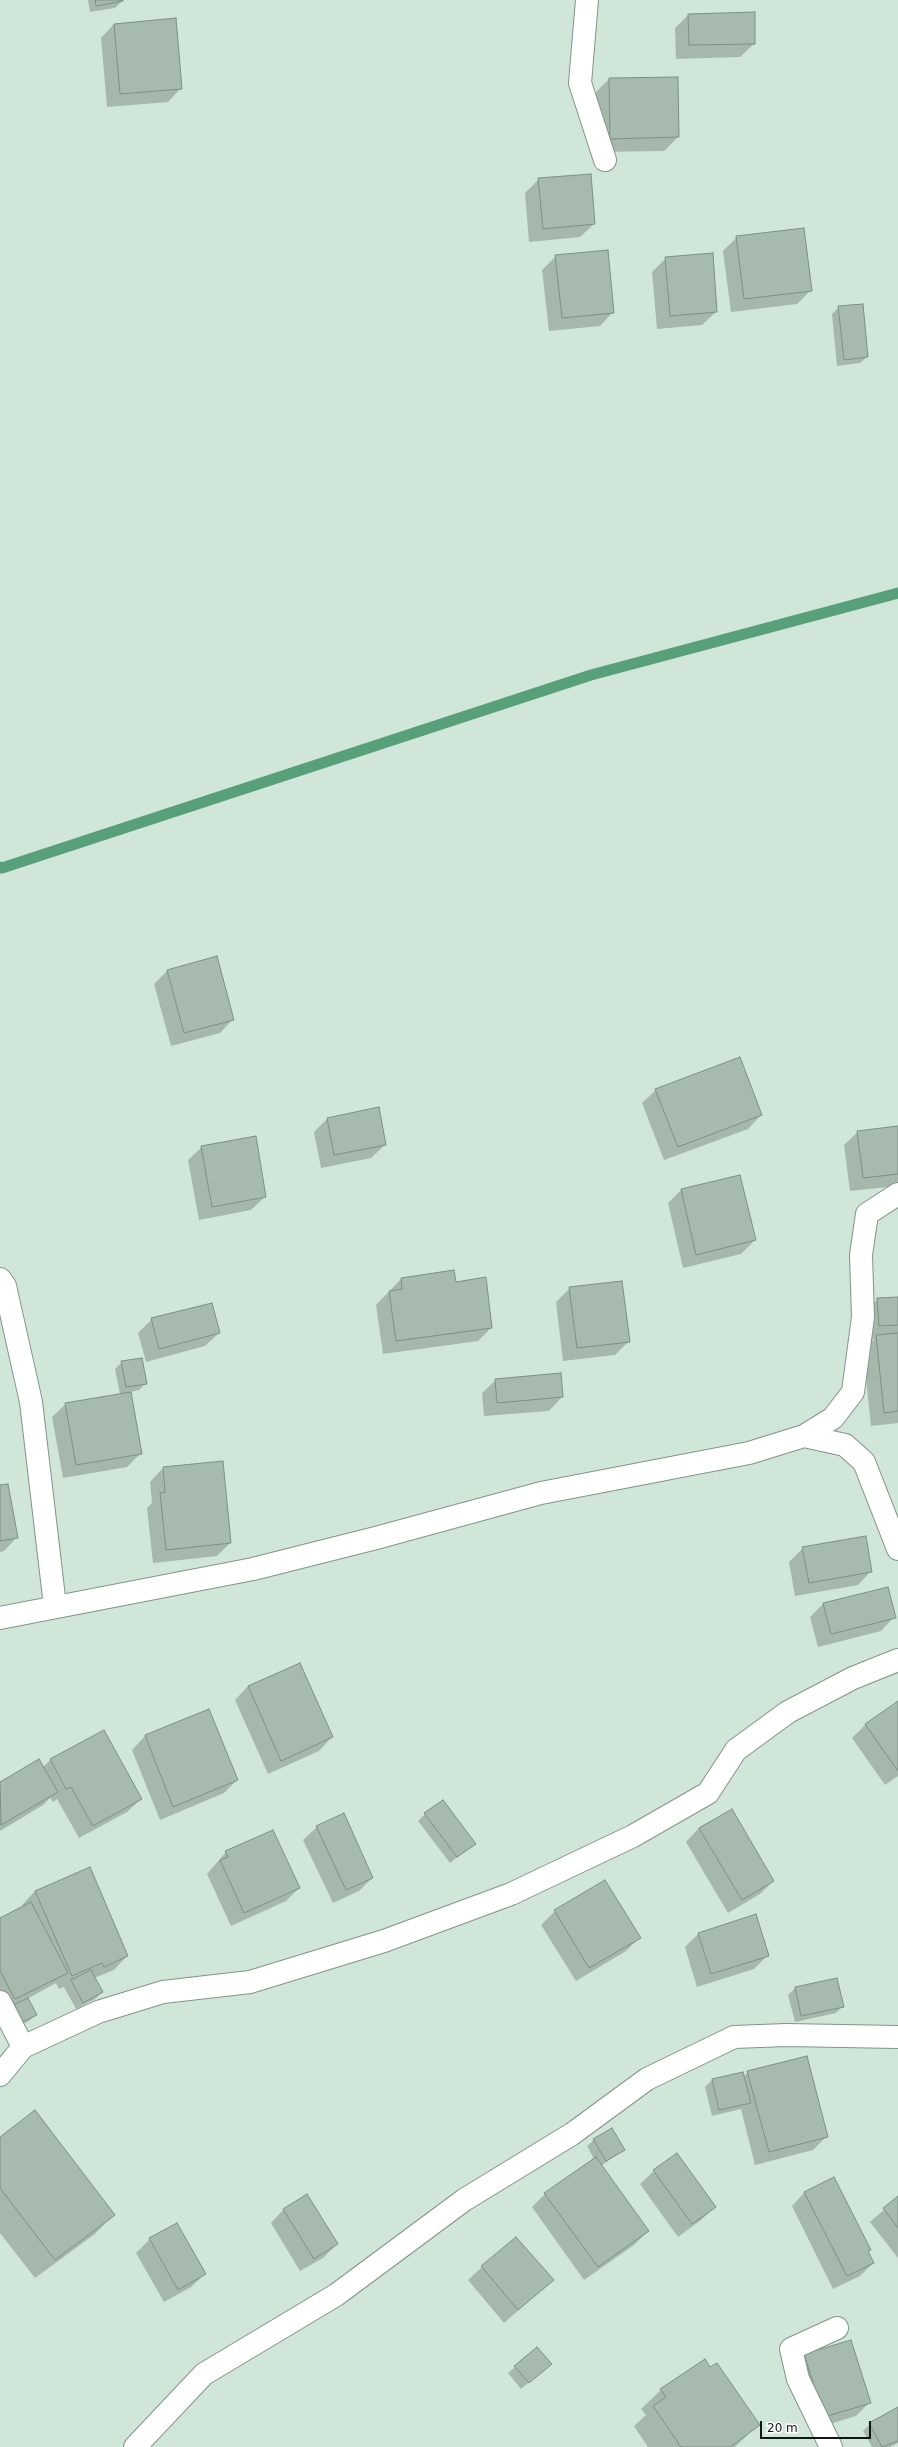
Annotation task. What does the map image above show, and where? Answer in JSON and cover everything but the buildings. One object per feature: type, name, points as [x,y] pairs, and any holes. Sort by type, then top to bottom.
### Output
[{"type":"street","points":[[588,0],[580,84],[605,160]]},
{"type":"street","points":[[0,1618],[55,1606],[253,1569],[376,1538],[541,1493],[748,1454],[804,1436],[833,1418],[853,1392],[863,1317],[861,1255],[867,1214],[898,1194]]},
{"type":"street","points":[[0,1280],[5,1286],[30,1402],[55,1606]]},
{"type":"street","points":[[804,1436],[845,1445],[864,1462],[898,1549]]},
{"type":"street","points":[[0,2075],[23,2047],[98,2012],[163,1992],[250,1982],[384,1941],[510,1894],[633,1836],[708,1793],[736,1750],[788,1712],[853,1678],[898,1660]]},
{"type":"street","points":[[0,2002],[23,2047]]},
{"type":"street","points":[[135,2447],[204,2374],[336,2295],[464,2200],[572,2134],[647,2079],[734,2037],[786,2035],[898,2037]]},
{"type":"street","points":[[831,2447],[798,2379],[791,2349],[837,2328]]},
{"type":"waterway","points":[[0,867],[2,868],[591,675],[898,593]]}]
